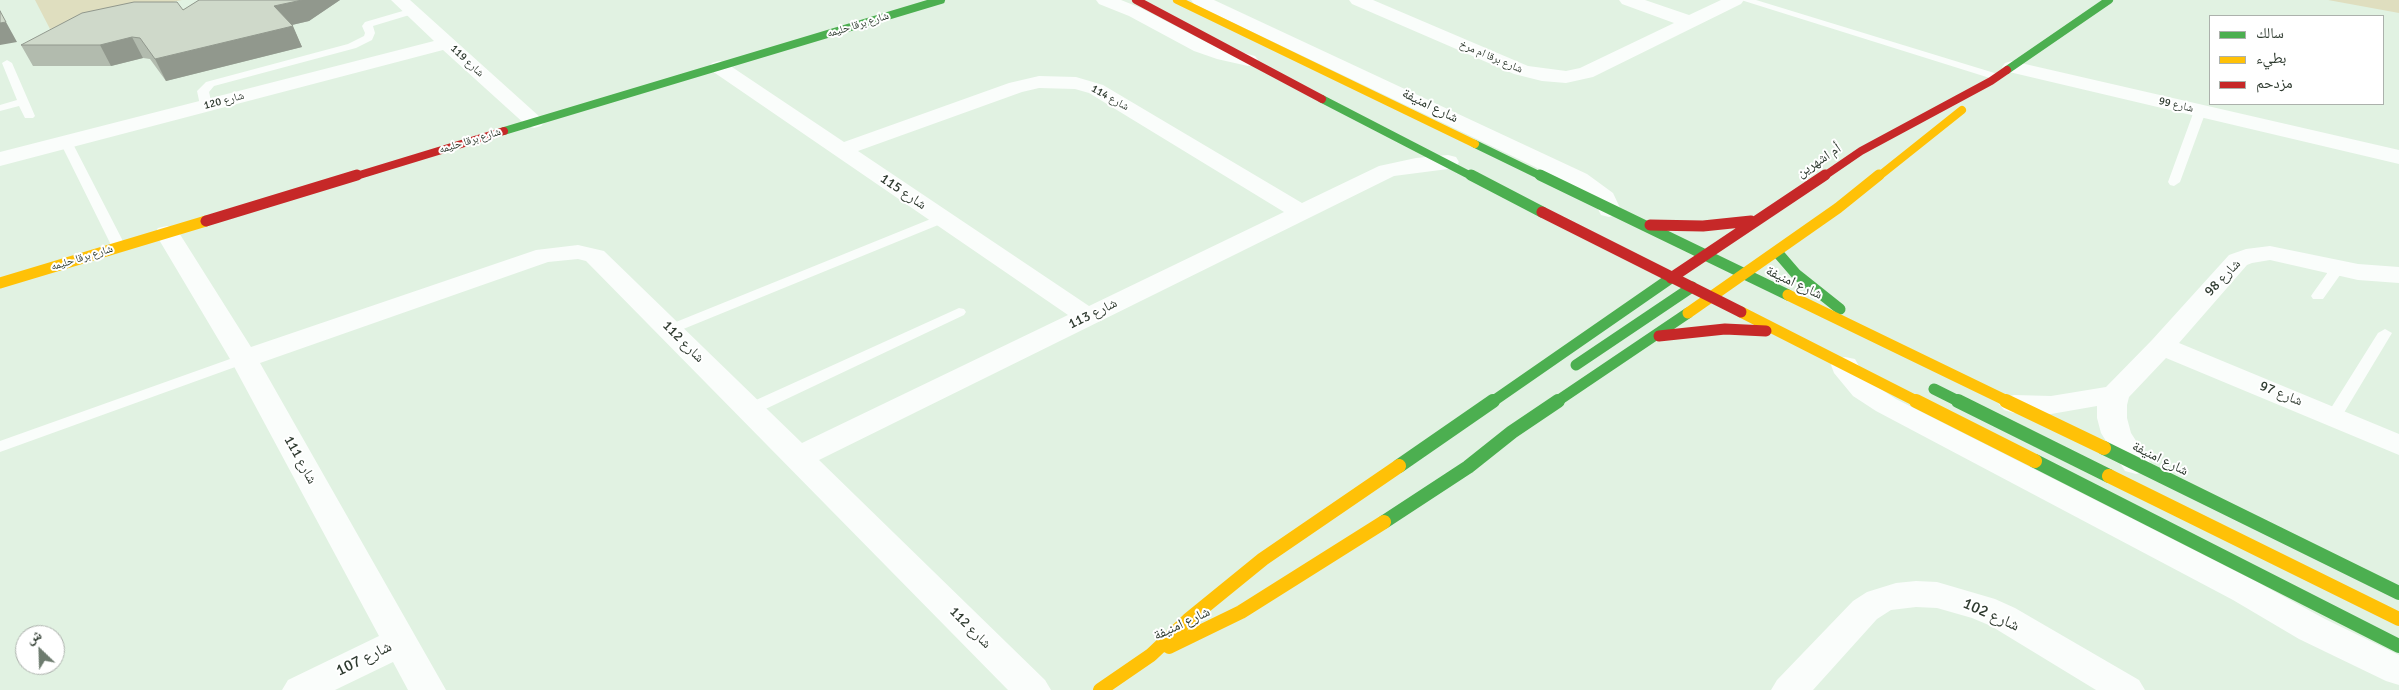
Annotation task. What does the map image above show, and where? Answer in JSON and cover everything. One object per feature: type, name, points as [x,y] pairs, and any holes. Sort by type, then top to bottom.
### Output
[{"type":"street","name":"شارع برقا حليمه","points":[[0,283],[937,0]]},
{"type":"street","points":[[1105,0],[1134,12],[1201,47],[1224,55],[1248,60]]},
{"type":"street","points":[[1136,0],[1354,116],[1402,133],[1448,162],[1670,278],[2399,646]]},
{"type":"street","name":"شارع برقا ام مرخ","points":[[1358,0],[1520,70],[1554,76],[1586,73],[1735,0]]},
{"type":"street","points":[[1628,0],[1690,22]]},
{"type":"street","name":"أم اشهرين","points":[[1670,278],[1680,266],[1704,256],[1753,221],[1861,151],[2000,75],[2109,0]]},
{"type":"street","points":[[1190,1],[1579,179],[1605,198],[1609,210]]},
{"type":"street","name":"شارع 119","points":[[406,6],[534,122]]},
{"type":"street","name":"شارع 120","points":[[0,159],[447,43]]},
{"type":"street","name":"شارع 115","points":[[719,67],[1088,317]]},
{"type":"street","name":"أم اشهرين","points":[[1711,298],[1712,276],[1743,275],[1777,252],[1838,208],[1958,114],[2000,75]]},
{"type":"street","name":"شارع 99","points":[[2000,75],[2200,111],[2399,157]]},
{"type":"street","name":"شارع 114","points":[[842,150],[1022,85],[1052,81],[1076,83],[1096,89],[1302,213]]},
{"type":"street","points":[[1386,171],[1397,155],[1402,133]]},
{"type":"street","name":"شارع 113","points":[[799,457],[1386,171],[1416,165],[1448,162]]},
{"type":"street","points":[[1812,198],[1815,181]]},
{"type":"street","name":"شارع امنيفة","points":[[1609,210],[1704,256],[1712,276],[1743,275],[2014,404],[2399,593]]},
{"type":"street","points":[[1637,223],[1688,226],[1753,221]]},
{"type":"street","name":"شارع 111","points":[[167,233],[244,360],[427,690]]},
{"type":"street","name":"شارع 112","points":[[244,360],[533,258],[568,252],[588,254],[601,260],[1032,690]]},
{"type":"street","points":[[1777,252],[1796,274],[1881,340]]},
{"type":"street","name":"شارع 98","points":[[2115,394],[2162,346],[2233,265],[2246,256],[2270,253],[2366,273],[2399,275]]},
{"type":"street","points":[[1567,372],[1691,288],[1712,276],[1738,254]]},
{"type":"street","points":[[1704,256],[1712,276],[1711,298]]},
{"type":"street","points":[[1680,266],[1712,276],[1740,293]]},
{"type":"street","points":[[1670,278],[1712,276]]},
{"type":"street","name":"شارع امنيفة","points":[[1151,655],[1188,620],[1263,559],[1670,278]]},
{"type":"street","name":"شارع امنيفة","points":[[1151,655],[1213,628],[1305,574],[1432,492],[1468,467],[1512,432],[1711,298]]},
{"type":"street","points":[[1655,336],[1738,329],[1780,333]]},
{"type":"street","name":"شارع 97","points":[[2162,346],[2334,416],[2399,445]]},
{"type":"street","points":[[1845,365],[1848,373],[1863,390],[1886,406],[2245,591],[2312,630],[2399,671]]},
{"type":"street","points":[[1925,385],[2399,619]]},
{"type":"street","points":[[2014,404],[2051,405],[2115,394],[2112,418],[2116,433],[2136,464]]},
{"type":"street","points":[[1512,432],[1528,407]]},
{"type":"street","name":"شارع 102","points":[[1790,690],[1865,610],[1879,601],[1896,596],[1916,594],[1937,595],[1983,608],[2003,617],[2126,690]]},
{"type":"street","name":"شارع 107","points":[[301,690],[400,642]]},
{"type":"street","points":[[1100,690],[1151,655]]},
{"type":"lane","points":[[1746,0],[2000,75]]},
{"type":"lane","points":[[206,105],[203,91],[210,84],[352,46],[368,38],[370,33],[367,26],[369,24],[406,6]]},
{"type":"lane","points":[[7,63],[29,116]]},
{"type":"lane","points":[[0,108],[23,102]]},
{"type":"lane","points":[[2174,182],[2200,111]]},
{"type":"lane","points":[[66,142],[119,247]]},
{"type":"lane","points":[[671,329],[943,218]]},
{"type":"lane","points":[[2318,296],[2338,268]]},
{"type":"lane","points":[[751,409],[959,312]]},
{"type":"lane","points":[[2334,416],[2385,333]]},
{"type":"lane","points":[[0,447],[244,360]]},
{"type":"green space","points":[[35,0],[182,0],[50,29]]},
{"type":"green space","points":[[2328,0],[2399,0],[2399,13]]},
{"type":"building","points":[[199,0],[302,0],[274,6],[293,26],[155,59],[140,38],[132,37],[100,45],[21,45],[82,13],[134,2],[177,2],[183,10]]},
{"type":"building","points":[[0,11],[6,22],[0,23]]},
{"type":"traffic: fast","points":[[504,131],[941,0]]},
{"type":"traffic: fast","points":[[2007,70],[2109,0]]},
{"type":"traffic: fast","points":[[1322,99],[1542,212]]},
{"type":"traffic: fast","points":[[1475,144],[1788,295]]},
{"type":"traffic: fast","points":[[1777,252],[1796,274],[1840,309]]},
{"type":"traffic: fast","points":[[1399,466],[1671,278]]},
{"type":"traffic: fast","points":[[1576,365],[1692,287]]},
{"type":"traffic: fast","points":[[1384,522],[1468,467],[1512,432],[1688,313]]},
{"type":"traffic: fast","points":[[1934,389],[2109,476]]},
{"type":"traffic: fast","points":[[2104,448],[2399,593]]},
{"type":"traffic: fast","points":[[2035,461],[2399,646]]},
{"type":"traffic: slow","points":[[1177,0],[1475,144]]},
{"type":"traffic: slow","points":[[1688,313],[1838,208],[1962,110]]},
{"type":"traffic: slow","points":[[0,283],[206,221]]},
{"type":"traffic: slow","points":[[1788,295],[2104,448]]},
{"type":"traffic: slow","points":[[1741,312],[2035,461]]},
{"type":"traffic: slow","points":[[1100,690],[1151,655],[1188,620],[1263,559],[1399,466]]},
{"type":"traffic: slow","points":[[2109,476],[2399,619]]},
{"type":"traffic: slow","points":[[1169,647],[1241,612],[1384,522]]},
{"type":"traffic: jam","points":[[1136,0],[1322,99]]},
{"type":"traffic: jam","points":[[1671,278],[1861,151],[1991,81],[2007,70]]},
{"type":"traffic: jam","points":[[206,221],[504,131]]},
{"type":"traffic: jam","points":[[1542,212],[1741,312]]},
{"type":"traffic: jam","points":[[1650,225],[1703,226],[1751,221]]},
{"type":"traffic: jam","points":[[1659,336],[1725,329],[1766,331]]}]
